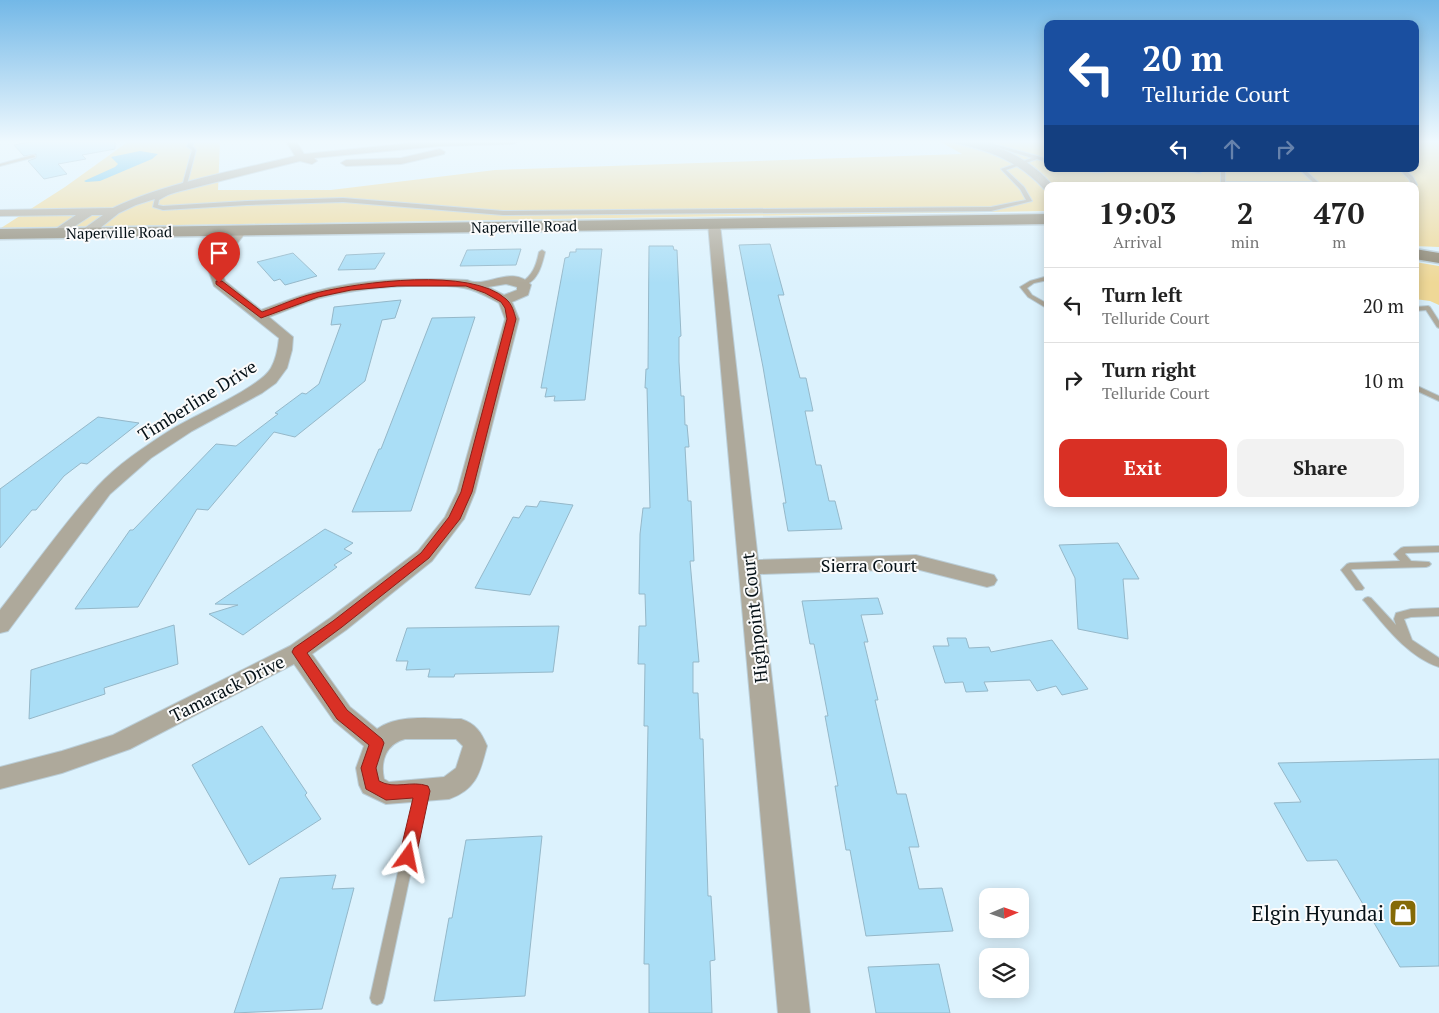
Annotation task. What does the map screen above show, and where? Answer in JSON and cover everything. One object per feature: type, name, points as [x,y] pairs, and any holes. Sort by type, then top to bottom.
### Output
[{"type":"street","points":[[86,233],[115,211],[180,188]]},
{"type":"street","points":[[58,233],[88,211],[116,201],[158,195]]},
{"type":"street","points":[[0,213],[115,211]]},
{"type":"street","name":"Naperville Road","points":[[0,234],[1044,219]]},
{"type":"street","name":"Highpoint Court","points":[[714,224],[794,1013]]},
{"type":"street","name":"Timberline Drive","points":[[0,625],[104,490],[145,454],[186,426],[256,390],[270,380],[279,368],[285,350],[286,337],[219,283],[214,269],[218,259],[241,231]]},
{"type":"street","points":[[1419,255],[1439,258]]},
{"type":"street","points":[[261,315],[316,295],[351,288],[406,283],[467,284],[504,300],[523,292],[524,285],[517,281],[495,281],[476,287]]},
{"type":"street","name":"Tamarack Drive","points":[[0,778],[62,762],[121,742],[298,652],[338,624],[425,556],[454,519],[466,492],[512,319],[509,308],[504,300]]},
{"type":"street","name":"Sierra Court","points":[[749,568],[916,562],[987,580]]},
{"type":"street","points":[[298,652],[342,714],[377,743]]},
{"type":"street","points":[[461,728],[470,736],[474,746],[467,774],[449,788],[386,793],[372,785],[369,768],[377,743],[390,734],[405,729],[461,728]]},
{"type":"lane","points":[[176,188],[157,199],[155,206],[163,208],[247,202],[343,200],[504,213],[992,209],[1029,201],[1022,188]]},
{"type":"lane","points":[[523,284],[533,279],[539,267],[542,252]]},
{"type":"lane","points":[[1044,279],[1023,287],[1030,296],[1044,305]]},
{"type":"lane","points":[[1419,309],[1428,308],[1439,326]]},
{"type":"lane","points":[[1419,389],[1439,399]]},
{"type":"lane","points":[[1408,564],[1399,554],[1404,550],[1439,549]]},
{"type":"lane","points":[[1359,588],[1346,570],[1350,566],[1426,564]]},
{"type":"lane","points":[[1368,600],[1409,644],[1439,663]]},
{"type":"lane","points":[[1409,644],[1398,619],[1400,616],[1411,612],[1436,612]]},
{"type":"lane","points":[[377,998],[422,791]]},
{"type":"shaded area","points":[[63,188],[331,190],[345,188],[1044,188],[1044,211],[1,228]]},
{"type":"shaded area","points":[[1419,188],[1439,188],[1439,247],[1419,246]]},
{"type":"shaded area","points":[[1419,263],[1439,266],[1439,305],[1419,300]]},
{"type":"building","points":[[770,244],[784,295],[778,295],[800,378],[806,378],[813,411],[805,411],[816,465],[821,465],[829,501],[835,501],[842,529],[788,531],[783,503],[786,503],[763,367],[739,245]]},
{"type":"building","points":[[649,246],[673,246],[674,250],[677,250],[681,336],[679,337],[679,362],[681,396],[684,396],[685,425],[687,425],[689,447],[685,447],[688,501],[691,501],[694,561],[690,561],[699,662],[693,662],[693,693],[698,693],[700,739],[703,739],[708,896],[711,896],[715,960],[710,961],[712,1013],[649,1013],[649,964],[644,964],[648,726],[644,726],[645,664],[638,664],[639,626],[646,626],[645,594],[639,594],[640,534],[643,508],[650,508],[647,388],[645,388],[646,369],[648,369]]},
{"type":"building","points":[[521,249],[516,265],[460,266],[467,250]]},
{"type":"building","points":[[576,249],[602,249],[585,400],[554,401],[555,396],[545,397],[547,388],[541,388],[565,258],[569,257],[570,252],[576,252]]},
{"type":"building","points":[[293,253],[317,276],[285,285],[280,279],[274,281],[257,262]]},
{"type":"building","points":[[385,253],[375,269],[338,270],[346,255]]},
{"type":"building","points":[[401,300],[395,318],[382,320],[365,381],[295,437],[274,432],[208,510],[197,509],[138,607],[75,609],[130,530],[133,530],[216,444],[236,446],[278,414],[275,413],[302,393],[306,394],[319,384],[341,324],[331,325],[334,307]]},
{"type":"building","points":[[475,317],[411,511],[352,512],[379,449],[381,449],[432,318]]},
{"type":"building","points":[[98,417],[139,423],[87,464],[81,463],[64,476],[36,510],[32,510],[0,548],[0,489]]},
{"type":"building","points":[[540,501],[573,505],[530,595],[475,588],[513,517],[519,518],[526,506],[537,507]]},
{"type":"building","points":[[325,529],[353,543],[344,549],[352,553],[334,565],[337,567],[243,635],[209,614],[238,605],[215,604]]},
{"type":"building","points":[[1118,543],[1139,579],[1123,579],[1128,639],[1078,629],[1075,578],[1059,545]]},
{"type":"building","points":[[878,598],[883,614],[861,615],[868,642],[864,642],[878,700],[875,700],[897,794],[906,794],[919,847],[909,847],[919,889],[942,888],[953,931],[866,936],[850,850],[846,850],[835,786],[838,786],[825,716],[828,716],[814,644],[810,644],[802,601]]},
{"type":"building","points":[[174,625],[178,664],[104,688],[105,694],[29,719],[31,670]]},
{"type":"building","points":[[559,626],[553,672],[455,674],[454,677],[428,677],[430,669],[406,670],[408,661],[396,661],[407,628]]},
{"type":"building","points":[[947,638],[966,638],[969,648],[989,647],[991,652],[1052,640],[1088,689],[1062,695],[1056,686],[1037,691],[1030,680],[984,682],[988,691],[966,692],[963,682],[945,683],[933,646],[949,646]]},
{"type":"building","points":[[262,726],[307,793],[305,795],[321,819],[249,865],[192,765]]},
{"type":"building","name":"Elgin Hyundai","points":[[1439,759],[1439,966],[1400,967],[1337,860],[1307,861],[1274,803],[1301,802],[1278,763]]},
{"type":"building","points":[[542,836],[525,996],[434,1001],[466,840]]},
{"type":"building","points":[[336,875],[332,889],[354,888],[322,1009],[234,1013],[280,878]]},
{"type":"building","points":[[939,964],[950,1013],[876,1013],[868,967]]},
{"type":"place","name":"Elgin Hyundai","points":[[1403,913]]},
{"type":"route","points":[[219,283],[261,315],[316,295],[351,288],[397,283],[467,284],[504,300],[509,308],[512,319],[466,492],[454,519],[425,556],[338,624],[298,652],[342,714],[377,743],[369,768],[372,785],[386,793],[422,791],[408,857]]}]
